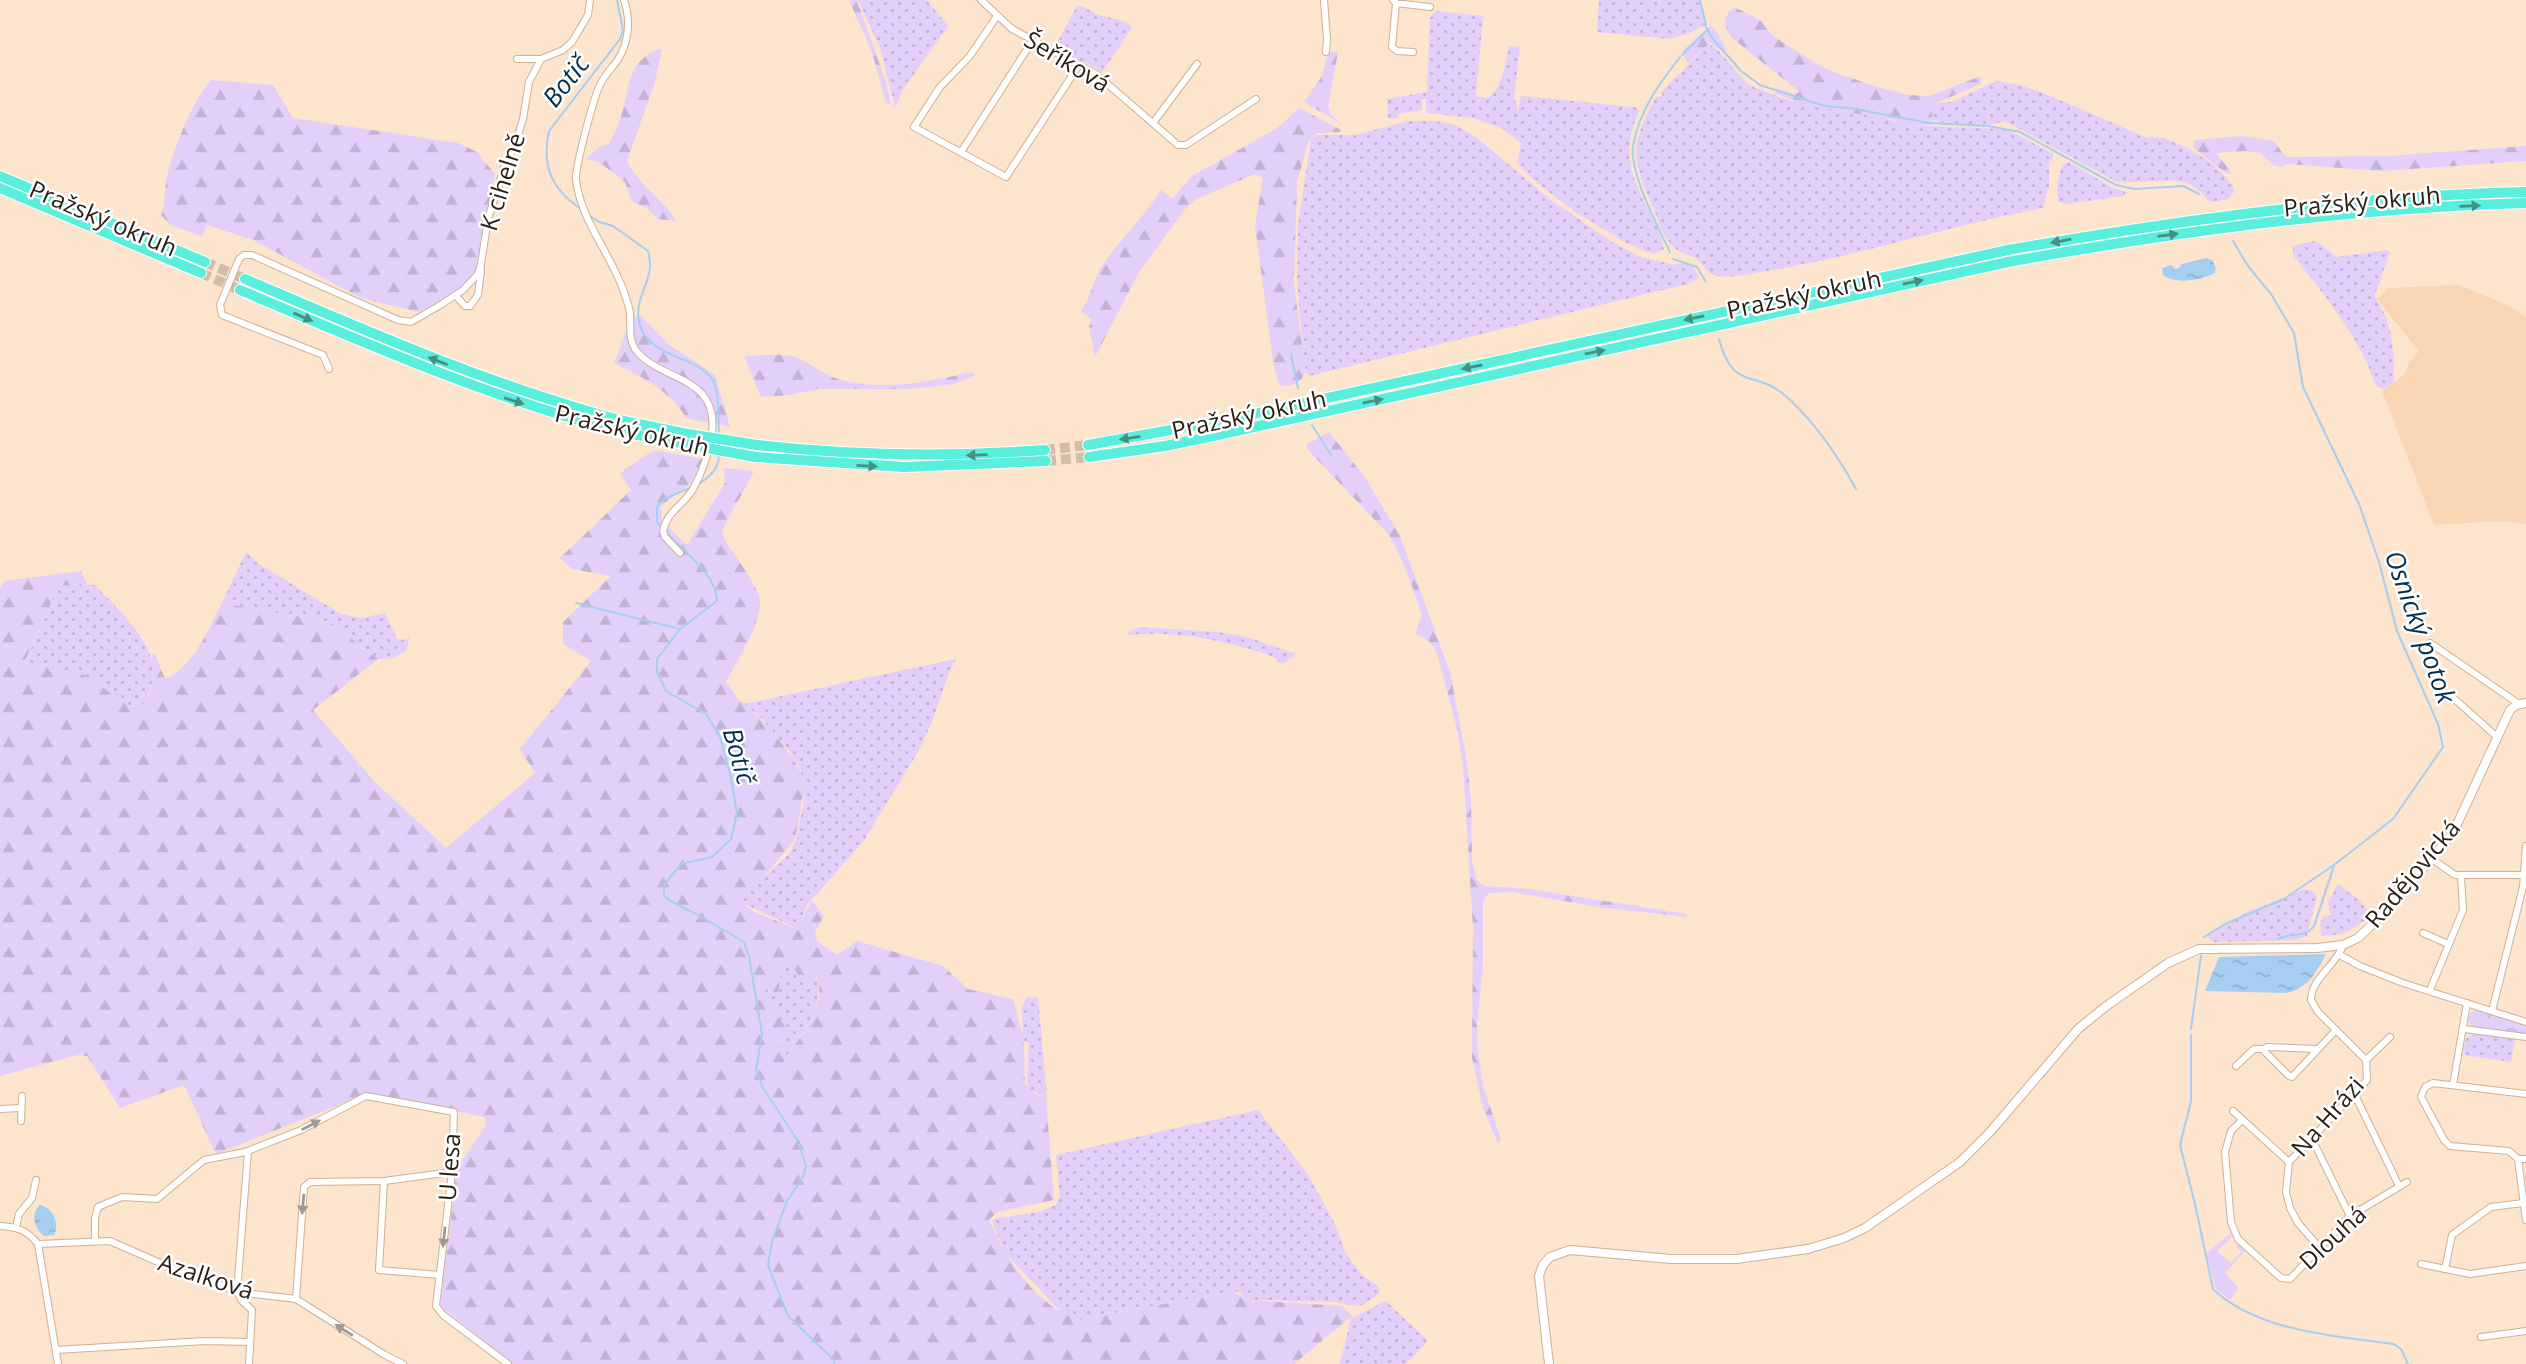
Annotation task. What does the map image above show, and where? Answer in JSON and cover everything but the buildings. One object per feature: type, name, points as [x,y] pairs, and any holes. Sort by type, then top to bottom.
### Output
[{"type":"highway","name":"Pražský okruh","points":[[0,176],[203,268],[0,188]]},
{"type":"highway","name":"Pražský okruh","points":[[1088,445],[1240,418],[2008,250],[2271,210],[2411,197],[2526,192]]},
{"type":"highway","name":"Pražský okruh","points":[[1090,457],[1165,446],[1227,433],[2008,262],[2206,229],[2279,220],[2426,207],[2526,203]]},
{"type":"highway","name":"Pražský okruh","points":[[243,285],[450,379],[531,407],[756,451],[894,467],[986,466],[1046,456]]},
{"type":"street","points":[[517,60],[541,59],[563,50],[572,42],[588,15],[590,0]]},
{"type":"street","points":[[624,0],[629,15],[626,41],[618,59],[606,73],[598,89],[576,177],[584,208],[623,289],[630,311],[629,332],[635,348],[646,359],[699,389],[709,405],[712,433],[705,460],[693,490],[670,513],[663,531],[680,553]]},
{"type":"street","name":"Šeříková","points":[[981,0],[1012,29],[1096,74],[1178,145],[1186,145],[1256,99]]},
{"type":"street","points":[[1324,0],[1326,52]]},
{"type":"street","points":[[1413,52],[1397,51],[1392,47],[1394,2],[1430,7]]},
{"type":"street","points":[[997,16],[970,56],[946,80],[915,127],[1006,177],[1079,65]]},
{"type":"street","points":[[961,152],[1033,40]]},
{"type":"street","name":"K cihelně","points":[[456,296],[465,306],[475,303],[488,219],[504,168],[520,131],[529,82],[541,59]]},
{"type":"street","points":[[1153,123],[1197,64]]},
{"type":"street","name":"K cihelně","points":[[329,369],[323,355],[222,316],[220,305],[242,256],[252,255],[398,320],[411,322],[456,296],[478,274],[481,264]]},
{"type":"street","points":[[2430,643],[2523,704]]},
{"type":"street","points":[[2449,694],[2497,737]]},
{"type":"street","name":"Radějovická","points":[[1549,1364],[1539,1276],[1550,1257],[1570,1250],[1671,1259],[1736,1259],[1808,1249],[1844,1238],[1866,1228],[1960,1162],[1990,1132],[2078,1029],[2105,1006],[2168,963],[2199,949],[2317,948],[2343,945],[2365,932],[2452,835],[2510,710],[2523,704]]},
{"type":"street","points":[[2492,1011],[2524,875],[2526,846]]},
{"type":"street","points":[[2432,859],[2450,873],[2461,876],[2524,875]]},
{"type":"street","points":[[2430,990],[2463,910],[2461,876]]},
{"type":"street","points":[[2423,933],[2448,944]]},
{"type":"street","name":"Na Hrázi","points":[[2319,1247],[2298,1223],[2290,1208],[2286,1183],[2289,1162],[2367,1080],[2366,1060],[2318,1012],[2311,1000],[2311,995],[2330,965],[2340,955],[2343,945]]},
{"type":"street","points":[[2340,955],[2371,971],[2526,1022]]},
{"type":"street","points":[[2453,1085],[2467,1003]]},
{"type":"street","points":[[2464,1029],[2526,1037]]},
{"type":"street","points":[[2263,1049],[2267,1056],[2292,1077],[2336,1030]]},
{"type":"street","name":"Na Hrázi","points":[[2366,1060],[2390,1037]]},
{"type":"street","points":[[2236,1066],[2254,1049],[2272,1046],[2317,1049]]},
{"type":"street","points":[[2526,1094],[2431,1084],[2421,1094],[2448,1144],[2455,1148],[2509,1151],[2522,1159],[2526,1220]]},
{"type":"street","points":[[2354,1093],[2399,1186]]},
{"type":"street","points":[[21,1121],[22,1096]]},
{"type":"street","name":"U lesa","points":[[248,1151],[301,1130],[366,1096],[454,1112],[452,1172],[436,1306],[443,1315],[504,1363]]},
{"type":"street","points":[[0,1109],[20,1108]]},
{"type":"street","points":[[2233,1111],[2289,1162]]},
{"type":"street","name":"Dlouhá","points":[[2242,1120],[2231,1131],[2225,1152],[2231,1222],[2238,1239],[2281,1278],[2290,1279],[2350,1216],[2407,1182]]},
{"type":"street","points":[[2311,1137],[2350,1216]]},
{"type":"street","points":[[95,1241],[94,1218],[98,1207],[122,1197],[157,1199],[204,1160],[248,1151],[237,1292],[251,1310],[249,1364]]},
{"type":"street","points":[[296,1299],[304,1187],[310,1182],[384,1181],[452,1172]]},
{"type":"street","points":[[16,1227],[19,1214],[32,1198],[36,1180]]},
{"type":"street","points":[[384,1181],[379,1270],[440,1275]]},
{"type":"street","points":[[2445,1269],[2452,1235],[2491,1207],[2523,1203]]},
{"type":"street","points":[[0,1226],[16,1227],[30,1233],[38,1244],[58,1364]]},
{"type":"street","name":"Azalková","points":[[38,1244],[110,1241],[183,1273],[207,1279],[237,1292],[296,1299],[384,1355],[403,1364]]},
{"type":"street","points":[[2421,1264],[2470,1273],[2526,1266]]},
{"type":"street","points":[[2481,1337],[2526,1331]]},
{"type":"street","points":[[56,1350],[205,1341],[250,1342]]},
{"type":"shaded area","points":[[2459,285],[2505,304],[2526,317],[2526,524],[2504,521],[2434,525],[2382,391],[2405,374],[2409,363],[2419,351],[2377,299],[2388,288]]},
{"type":"green space","points":[[849,0],[857,0],[891,104],[886,103],[872,52]]},
{"type":"green space","points":[[858,0],[927,0],[948,26],[904,88],[895,107],[880,48]]},
{"type":"green space","points":[[1599,0],[1659,0],[1661,5],[1660,0],[1700,0],[1706,25],[1670,39],[1597,32]]},
{"type":"green space","points":[[1077,6],[1121,21],[1132,28],[1102,72],[1055,47]]},
{"type":"green space","points":[[1734,7],[1760,20],[1773,36],[1817,64],[1880,88],[1909,95],[1929,96],[1978,77],[1982,78],[1981,84],[1936,103],[1931,109],[1933,125],[1904,125],[1895,120],[1801,104],[1775,93],[1775,88],[1793,94],[1800,92],[1732,38],[1725,22],[1727,14]]},
{"type":"green space","points":[[1436,11],[1483,16],[1476,96],[1488,98],[1497,88],[1503,75],[1509,46],[1520,47],[1514,96],[1518,111],[1521,96],[1635,107],[1639,110],[1631,138],[1630,161],[1636,183],[1658,228],[1664,249],[1655,253],[1647,252],[1628,244],[1577,213],[1537,183],[1517,163],[1521,143],[1501,128],[1473,118],[1426,113],[1426,99],[1422,99],[1422,110],[1398,114],[1397,118],[1388,119],[1387,99],[1427,92],[1430,18]]},
{"type":"green space","points":[[1710,26],[1714,28],[1727,50],[1722,51],[1710,43],[1688,63],[1682,51]]},
{"type":"green space","points":[[1709,44],[1716,48],[1749,84],[1791,101],[1867,114],[1904,125],[2006,129],[2054,154],[2052,161],[2049,161],[2049,186],[2043,208],[1802,265],[1733,276],[1712,274],[1697,259],[1674,248],[1666,238],[1640,175],[1636,151],[1641,128],[1656,97],[1663,96],[1661,92]]},
{"type":"green space","points":[[662,48],[655,82],[627,161],[677,221],[658,219],[646,208],[632,201],[625,182],[599,162],[586,159],[599,147],[609,144],[620,119],[635,68],[650,53]]},
{"type":"green space","points":[[1328,52],[1338,52],[1328,106],[1330,113],[1341,124],[1304,102],[1322,76]]},
{"type":"green space","points":[[211,80],[273,85],[293,118],[458,143],[477,152],[495,174],[478,269],[462,288],[419,312],[361,298],[253,240],[207,225],[202,236],[172,226],[161,215],[167,176],[184,125]]},
{"type":"green space","points":[[1996,81],[2041,92],[2145,137],[2164,138],[2189,149],[2213,164],[2234,187],[2234,192],[2228,199],[2210,202],[2196,188],[2182,182],[2115,181],[2007,122],[1969,126],[1931,119],[1931,108],[1936,103],[1952,102]]},
{"type":"green space","points":[[1299,108],[1341,130],[1317,133],[1309,140],[1297,182],[1294,284],[1305,367],[1301,380],[1280,386],[1274,368],[1255,225],[1263,178],[1255,174],[1196,199],[1186,208],[1139,272],[1095,357],[1089,327],[1092,319],[1081,311],[1102,266],[1161,190],[1172,199],[1192,176],[1276,129]]},
{"type":"green space","points":[[1409,121],[1435,121],[1456,125],[1477,138],[1551,200],[1611,241],[1638,256],[1674,265],[1684,262],[1693,266],[1699,277],[1691,283],[1309,376],[1304,361],[1297,280],[1298,225],[1311,139],[1317,135],[1355,135]]},
{"type":"green space","points":[[2242,136],[2274,141],[2284,155],[2289,157],[2387,156],[2526,146],[2526,161],[2381,171],[2288,164],[2282,167],[2274,166],[2261,153],[2216,153],[2232,173],[2227,174],[2194,148],[2195,140]]},
{"type":"green space","points":[[2069,162],[2111,187],[2126,192],[2124,196],[2066,204],[2058,201],[2057,184],[2062,165]]},
{"type":"green space","points":[[2313,241],[2321,244],[2336,257],[2387,250],[2390,252],[2375,295],[2387,320],[2394,359],[2394,382],[2383,389],[2376,386],[2361,350],[2340,317],[2293,255],[2293,246]]},
{"type":"green space","points":[[641,316],[668,344],[715,375],[730,427],[686,418],[664,392],[614,363],[631,318]]},
{"type":"green space","points":[[782,355],[804,361],[834,378],[874,385],[923,382],[971,372],[975,375],[954,384],[911,389],[817,389],[790,395],[761,397],[744,356]]},
{"type":"green space","points":[[1329,432],[1364,476],[1400,536],[1450,672],[1466,755],[1471,799],[1472,861],[1477,881],[1484,886],[1528,889],[1687,914],[1687,917],[1599,907],[1512,892],[1489,893],[1483,902],[1483,966],[1477,1026],[1483,1086],[1501,1139],[1498,1143],[1483,1108],[1472,1058],[1473,927],[1463,765],[1457,729],[1437,653],[1429,641],[1415,634],[1422,615],[1394,544],[1389,535],[1308,450],[1306,445]]},
{"type":"green space","points":[[654,450],[703,459],[691,483],[661,506],[662,521],[687,545],[725,483],[724,468],[754,471],[722,533],[757,590],[760,609],[748,642],[726,682],[738,699],[770,728],[792,757],[801,773],[803,794],[795,839],[762,880],[742,899],[742,903],[756,913],[797,929],[812,900],[824,916],[815,932],[817,941],[837,955],[857,941],[943,966],[968,989],[1013,999],[1024,1041],[1025,1084],[1035,1094],[1046,1098],[1054,1200],[997,1212],[989,1220],[1018,1271],[1045,1301],[1078,1320],[1233,1291],[1246,1300],[1342,1306],[1352,1316],[1294,1364],[513,1364],[440,1306],[457,1168],[486,1125],[485,1117],[366,1094],[216,1154],[184,1085],[120,1108],[87,1056],[78,1055],[0,1076],[0,589],[4,581],[81,571],[87,584],[59,586],[25,661],[87,676],[127,705],[138,708],[151,691],[152,654],[155,654],[165,679],[175,674],[192,657],[222,603],[330,622],[378,659],[313,710],[375,782],[446,848],[535,773],[520,749],[591,661],[563,644],[563,622],[611,576],[572,569],[560,558],[631,490],[620,473]],"holes":[[[792,960],[807,988],[816,975],[819,998],[811,1020],[784,1060],[781,1048],[785,1026],[760,985],[772,993],[778,992],[783,965]]]},
{"type":"green space","points":[[246,552],[259,564],[341,614],[361,618],[385,613],[397,639],[407,640],[410,636],[406,651],[394,658],[378,659],[330,622],[222,603]]},
{"type":"green space","points":[[95,585],[116,607],[147,647],[154,676],[147,698],[138,708],[127,705],[87,676],[25,662],[59,586]]},
{"type":"green space","points":[[1139,627],[1218,632],[1247,637],[1296,654],[1280,663],[1274,657],[1256,651],[1203,638],[1127,633]]},
{"type":"green space","points":[[956,659],[918,752],[863,842],[807,905],[798,929],[742,903],[741,899],[790,853],[804,802],[801,771],[790,752],[762,719],[744,704]]},
{"type":"green space","points":[[2338,884],[2359,900],[2372,916],[2343,934],[2322,936],[2320,924],[2323,917],[2331,915],[2328,903]]},
{"type":"green space","points":[[2306,889],[2317,896],[2307,936],[2295,940],[2214,942],[2209,939],[2208,936],[2213,932],[2249,911]]},
{"type":"green space","points":[[792,960],[808,987],[816,974],[818,999],[811,1021],[783,1061],[781,1048],[784,1026],[758,984],[772,993],[783,965]]},
{"type":"green space","points":[[1038,997],[1047,1098],[1030,1090],[1027,1082],[1029,1043],[1023,1041],[1022,1008],[1026,998]]},
{"type":"green space","points":[[2479,1009],[2526,1025],[2526,1034],[2473,1027],[2468,1018]]},
{"type":"green space","points":[[2473,1034],[2515,1039],[2511,1062],[2463,1055],[2465,1040]]},
{"type":"green space","points":[[1258,1110],[1307,1173],[1333,1220],[1346,1254],[1362,1275],[1378,1286],[1380,1293],[1363,1305],[1246,1300],[1239,1292],[1233,1291],[1078,1320],[1064,1315],[1005,1253],[992,1221],[1039,1212],[1056,1205],[1060,1195],[1056,1155]]},
{"type":"green space","points":[[2230,1233],[2232,1237],[2217,1251],[2231,1263],[2241,1252],[2236,1246],[2238,1244],[2245,1251],[2225,1273],[2238,1288],[2230,1300],[2216,1289],[2206,1254]]},
{"type":"green space","points":[[1386,1301],[1428,1341],[1406,1364],[1340,1364],[1351,1318]]},
{"type":"water","points":[[2206,258],[2212,260],[2216,268],[2215,273],[2203,278],[2175,280],[2163,275],[2162,268],[2171,265],[2175,269],[2182,264]]},
{"type":"water","points":[[2326,954],[2306,983],[2287,993],[2205,991],[2219,957]]},
{"type":"water","points":[[40,1205],[49,1209],[54,1217],[54,1235],[44,1236],[36,1225],[34,1217]]},
{"type":"waterway","name":"Botič","points":[[582,210],[563,194],[551,176],[547,156],[549,131],[620,39],[623,30],[617,0]]},
{"type":"waterway","name":"Osnický potok","points":[[1700,0],[1706,25]]},
{"type":"waterway","name":"Osnický potok","points":[[1706,27],[1712,38],[1741,71],[1760,85],[1825,106],[1929,123],[1986,126]]},
{"type":"waterway","points":[[1682,55],[1708,29]]},
{"type":"waterway","points":[[1670,252],[1635,170],[1633,146],[1645,110],[1657,88],[1680,57]]},
{"type":"waterway","name":"Osnický potok","points":[[1988,126],[2020,132],[2116,185],[2134,189],[2183,186],[2199,194]]},
{"type":"waterway","name":"Botič","points":[[589,215],[599,222],[613,226],[648,251],[650,268],[638,313],[644,334],[652,344],[663,351],[709,375],[717,391],[719,435]]},
{"type":"waterway","name":"Osnický potok","points":[[2204,937],[2225,924],[2284,899],[2334,865],[2393,819],[2443,747],[2438,724],[2397,631],[2379,562],[2359,504],[2303,387],[2294,333],[2271,294],[2248,266],[2233,241]]},
{"type":"waterway","points":[[1673,259],[1697,267],[1706,282]]},
{"type":"waterway","points":[[1719,339],[1731,367],[1747,378],[1776,389],[1808,419],[1834,453],[1856,489]]},
{"type":"waterway","points":[[1291,354],[1298,388]]},
{"type":"waterway","points":[[1312,425],[1331,455]]},
{"type":"waterway","name":"Botič","points":[[700,483],[714,471],[719,454]]},
{"type":"waterway","name":"Botič","points":[[662,528],[657,522],[657,507],[664,499],[692,487]]},
{"type":"waterway","name":"Botič","points":[[666,532],[705,573],[716,591],[717,601],[680,629],[657,659],[657,672],[666,691],[706,714],[720,737],[737,814],[731,839],[712,857],[681,864],[664,885],[664,895],[670,901],[744,942],[749,956],[762,1034],[756,1070],[763,1088],[798,1141],[806,1165],[804,1175],[787,1201],[772,1242],[768,1265],[788,1316],[835,1364]]},
{"type":"waterway","points":[[576,603],[680,629]]},
{"type":"waterway","points":[[2278,939],[2306,933],[2314,926],[2334,866]]},
{"type":"waterway","name":"Osnický potok","points":[[2191,1029],[2201,956]]},
{"type":"waterway","name":"Osnický potok","points":[[2191,1035],[2191,1101],[2180,1145],[2213,1289],[2252,1315],[2275,1323],[2299,1330],[2394,1344],[2401,1349],[2408,1364]]},
{"type":"tunnel","points":[[205,262],[245,279]]},
{"type":"tunnel","points":[[201,273],[240,290]]},
{"type":"tunnel","points":[[1045,450],[1088,445]]},
{"type":"tunnel","points":[[1046,461],[1089,457]]}]
